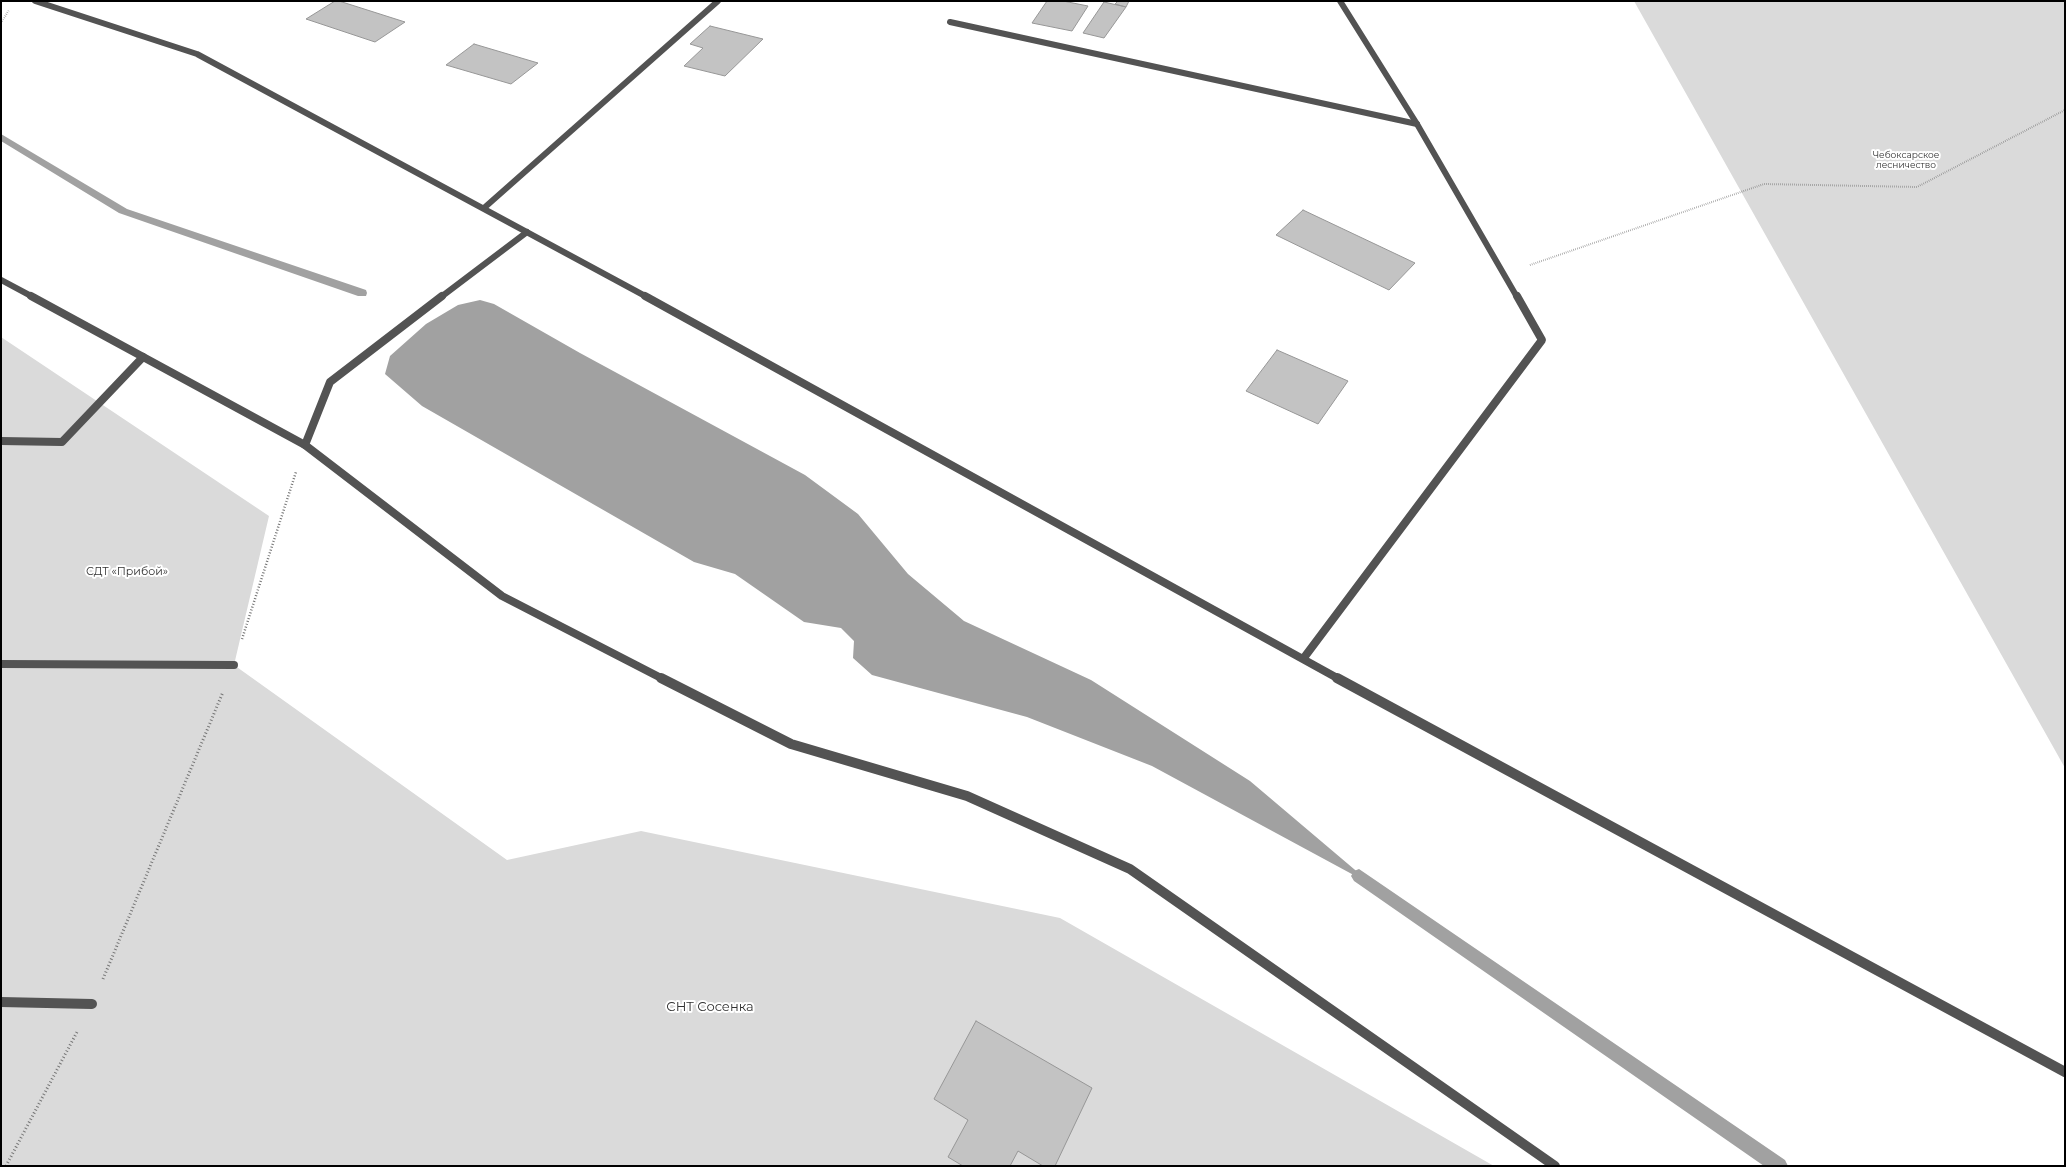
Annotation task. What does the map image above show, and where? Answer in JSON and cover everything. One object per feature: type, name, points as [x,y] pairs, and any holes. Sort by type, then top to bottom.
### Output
[{"type":"street","points":[[35,1],[197,54],[484,208],[1303,659],[2065,1072]]},
{"type":"street","points":[[484,208],[718,1]]},
{"type":"street","points":[[1303,659],[1542,340],[1417,124],[1340,1]]},
{"type":"street","points":[[950,22],[1417,124]]},
{"type":"street","points":[[305,445],[330,382],[527,232]]},
{"type":"street","points":[[1,280],[305,445],[502,596],[791,744],[967,796],[1130,869],[1555,1166]]},
{"type":"street","points":[[1,441],[62,442],[143,357]]},
{"type":"street","points":[[1,664],[234,665]]},
{"type":"street","points":[[1,1002],[92,1004]]},
{"type":"path","points":[[1,23],[12,7]]},
{"type":"path","points":[[1504,274],[1764,184],[1917,187],[2065,110]]},
{"type":"path","points":[[6,1166],[92,1004],[234,665],[305,445]]},
{"type":"green space","name":"Чебоксарское лесничество","points":[[1634,1],[2065,1],[2065,768]]},
{"type":"green space","points":[[1,337],[269,516],[234,665],[507,860],[641,831],[1060,918],[1494,1166],[1,1166]]},
{"type":"shaded area","points":[[480,300],[494,304],[580,353],[805,475],[858,514],[908,574],[964,621],[1091,680],[1250,781],[1374,886],[1152,766],[1027,717],[872,675],[853,658],[854,641],[841,628],[804,622],[735,574],[694,562],[422,406],[385,374],[390,356],[426,324],[458,305]]},
{"type":"building","points":[[335,1],[405,22],[375,42],[306,19]]},
{"type":"building","points":[[1047,1],[1063,1],[1088,6],[1072,31],[1032,23]]},
{"type":"building","points":[[1118,1],[1129,1],[1126,7],[1115,4]]},
{"type":"building","points":[[1104,2],[1126,7],[1104,38],[1083,33]]},
{"type":"building","points":[[710,26],[763,39],[725,76],[684,66],[703,48],[690,44]]},
{"type":"building","points":[[474,44],[538,63],[511,84],[446,65]]},
{"type":"building","points":[[1303,210],[1415,263],[1389,290],[1276,235]]},
{"type":"building","points":[[1277,350],[1348,381],[1318,424],[1246,391]]},
{"type":"building","points":[[976,1021],[1092,1088],[1055,1166],[1043,1166],[1018,1151],[1010,1166],[963,1166],[948,1157],[968,1120],[934,1099]]},
{"type":"waterway","points":[[1,137],[123,211],[362,293]]},
{"type":"waterway","points":[[1359,876],[1779,1166]]},
{"type":"park label","name":"СДТ «Прибой»","points":[[127,572]]},
{"type":"park label","name":"СНТ Сосенка","points":[[710,1007]]}]
